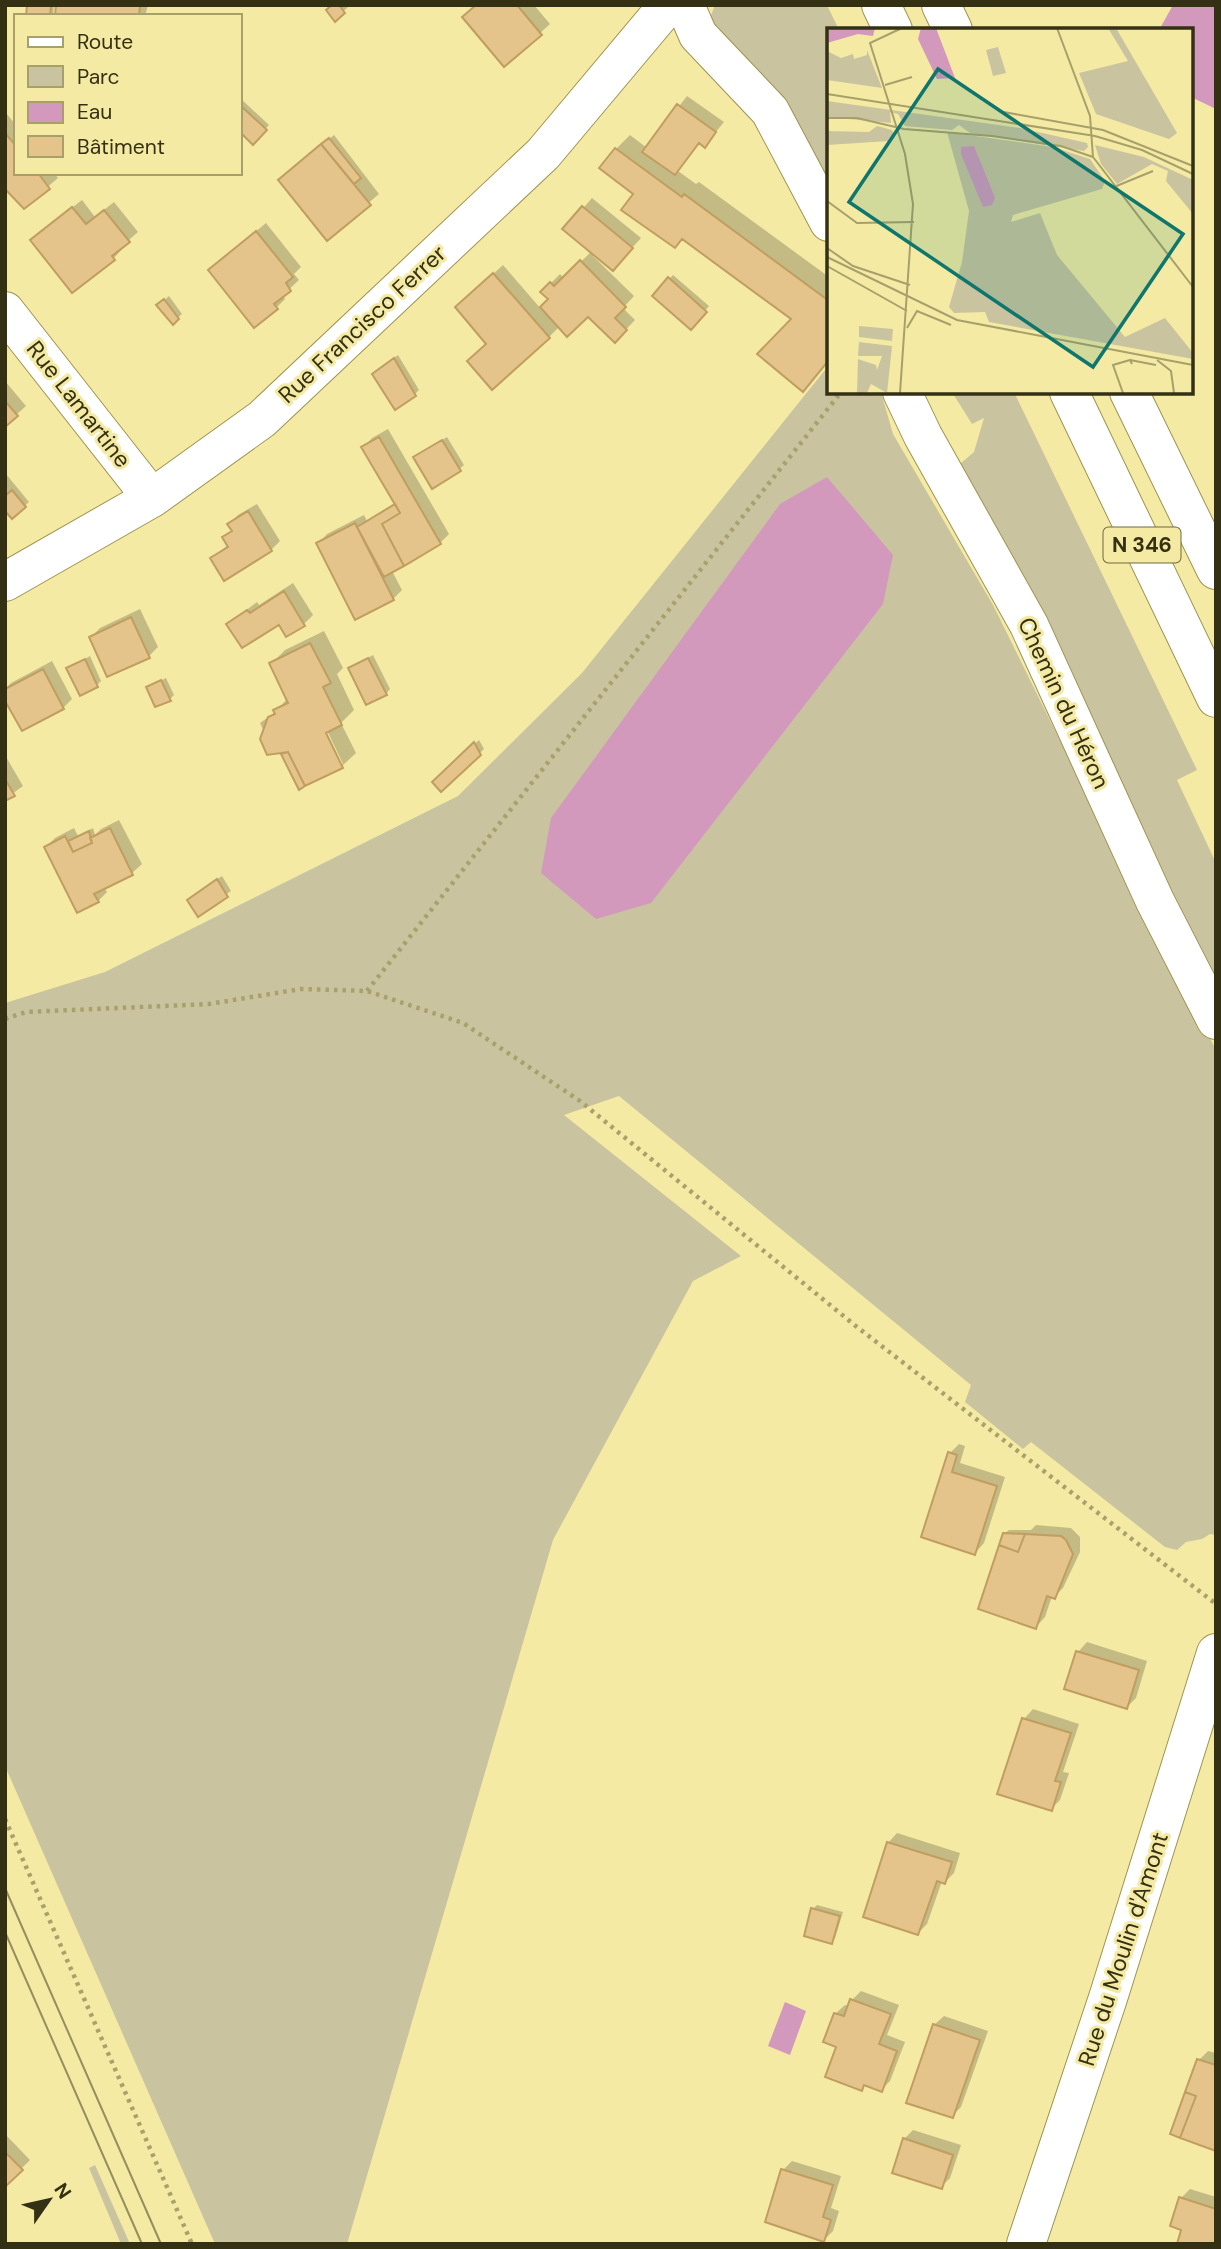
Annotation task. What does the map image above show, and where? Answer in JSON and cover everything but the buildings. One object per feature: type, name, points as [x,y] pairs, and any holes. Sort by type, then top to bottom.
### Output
[{"type":"main road","name":"Rue Francisco Ferrer","points":[[5,582],[152,498],[262,419],[543,153],[668,5]]},
{"type":"main road","points":[[685,5],[698,35],[770,111],[827,218]]},
{"type":"main road","points":[[881,5],[892,28]]},
{"type":"main road","points":[[942,5],[952,28]]},
{"type":"main road","name":"Rue Lamartine","points":[[5,311],[152,498]]},
{"type":"main road","name":"Chemin du Héron","points":[[903,394],[923,436],[1029,625],[1155,901],[1216,1020]]},
{"type":"main road","name":"N 346","points":[[1070,394],[1216,698]]},
{"type":"main road","name":"N 346","points":[[1130,394],[1216,570]]},
{"type":"main road","name":"Rue du Moulin d'Amont","points":[[1026,2244],[1108,1998],[1216,1653]]},
{"type":"path","points":[[367,991],[842,394]]},
{"type":"path","points":[[5,1019],[26,1012],[209,1004],[301,989],[367,991],[463,1023],[580,1101],[857,1327],[1216,1604]]},
{"type":"path","points":[[5,1819],[192,2244]]},
{"type":"green space","points":[[715,5],[827,5],[838,28],[827,28],[827,191],[716,31],[710,18]]},
{"type":"green space","points":[[827,367],[827,394],[882,394],[893,434],[993,605],[1155,933],[1216,1050],[1216,1535],[1210,1534],[1202,1539],[1186,1542],[1177,1550],[1165,1547],[1031,1442],[1023,1449],[965,1402],[971,1385],[619,1096],[564,1115],[741,1256],[693,1281],[553,1540],[347,2244],[215,2244],[5,1766],[5,1003],[105,972],[458,796],[582,673]]},
{"type":"green space","points":[[953,394],[1015,394],[1197,770],[1177,780],[1216,863],[1216,990],[954,469],[974,452],[984,418],[972,424]]},
{"type":"green space","points":[[95,2165],[130,2244],[121,2244],[89,2168]]},
{"type":"water","points":[[1173,5],[1216,5],[1216,109],[1193,98],[1193,28],[1160,28]]},
{"type":"water","points":[[827,477],[893,555],[883,604],[651,903],[596,919],[541,873],[551,818],[780,504]]},
{"type":"water","points":[[785,2002],[806,2011],[790,2055],[768,2046]]},
{"type":"tram line","points":[[5,1888],[161,2244]]},
{"type":"tram line","points":[[5,1932],[142,2244]]}]
